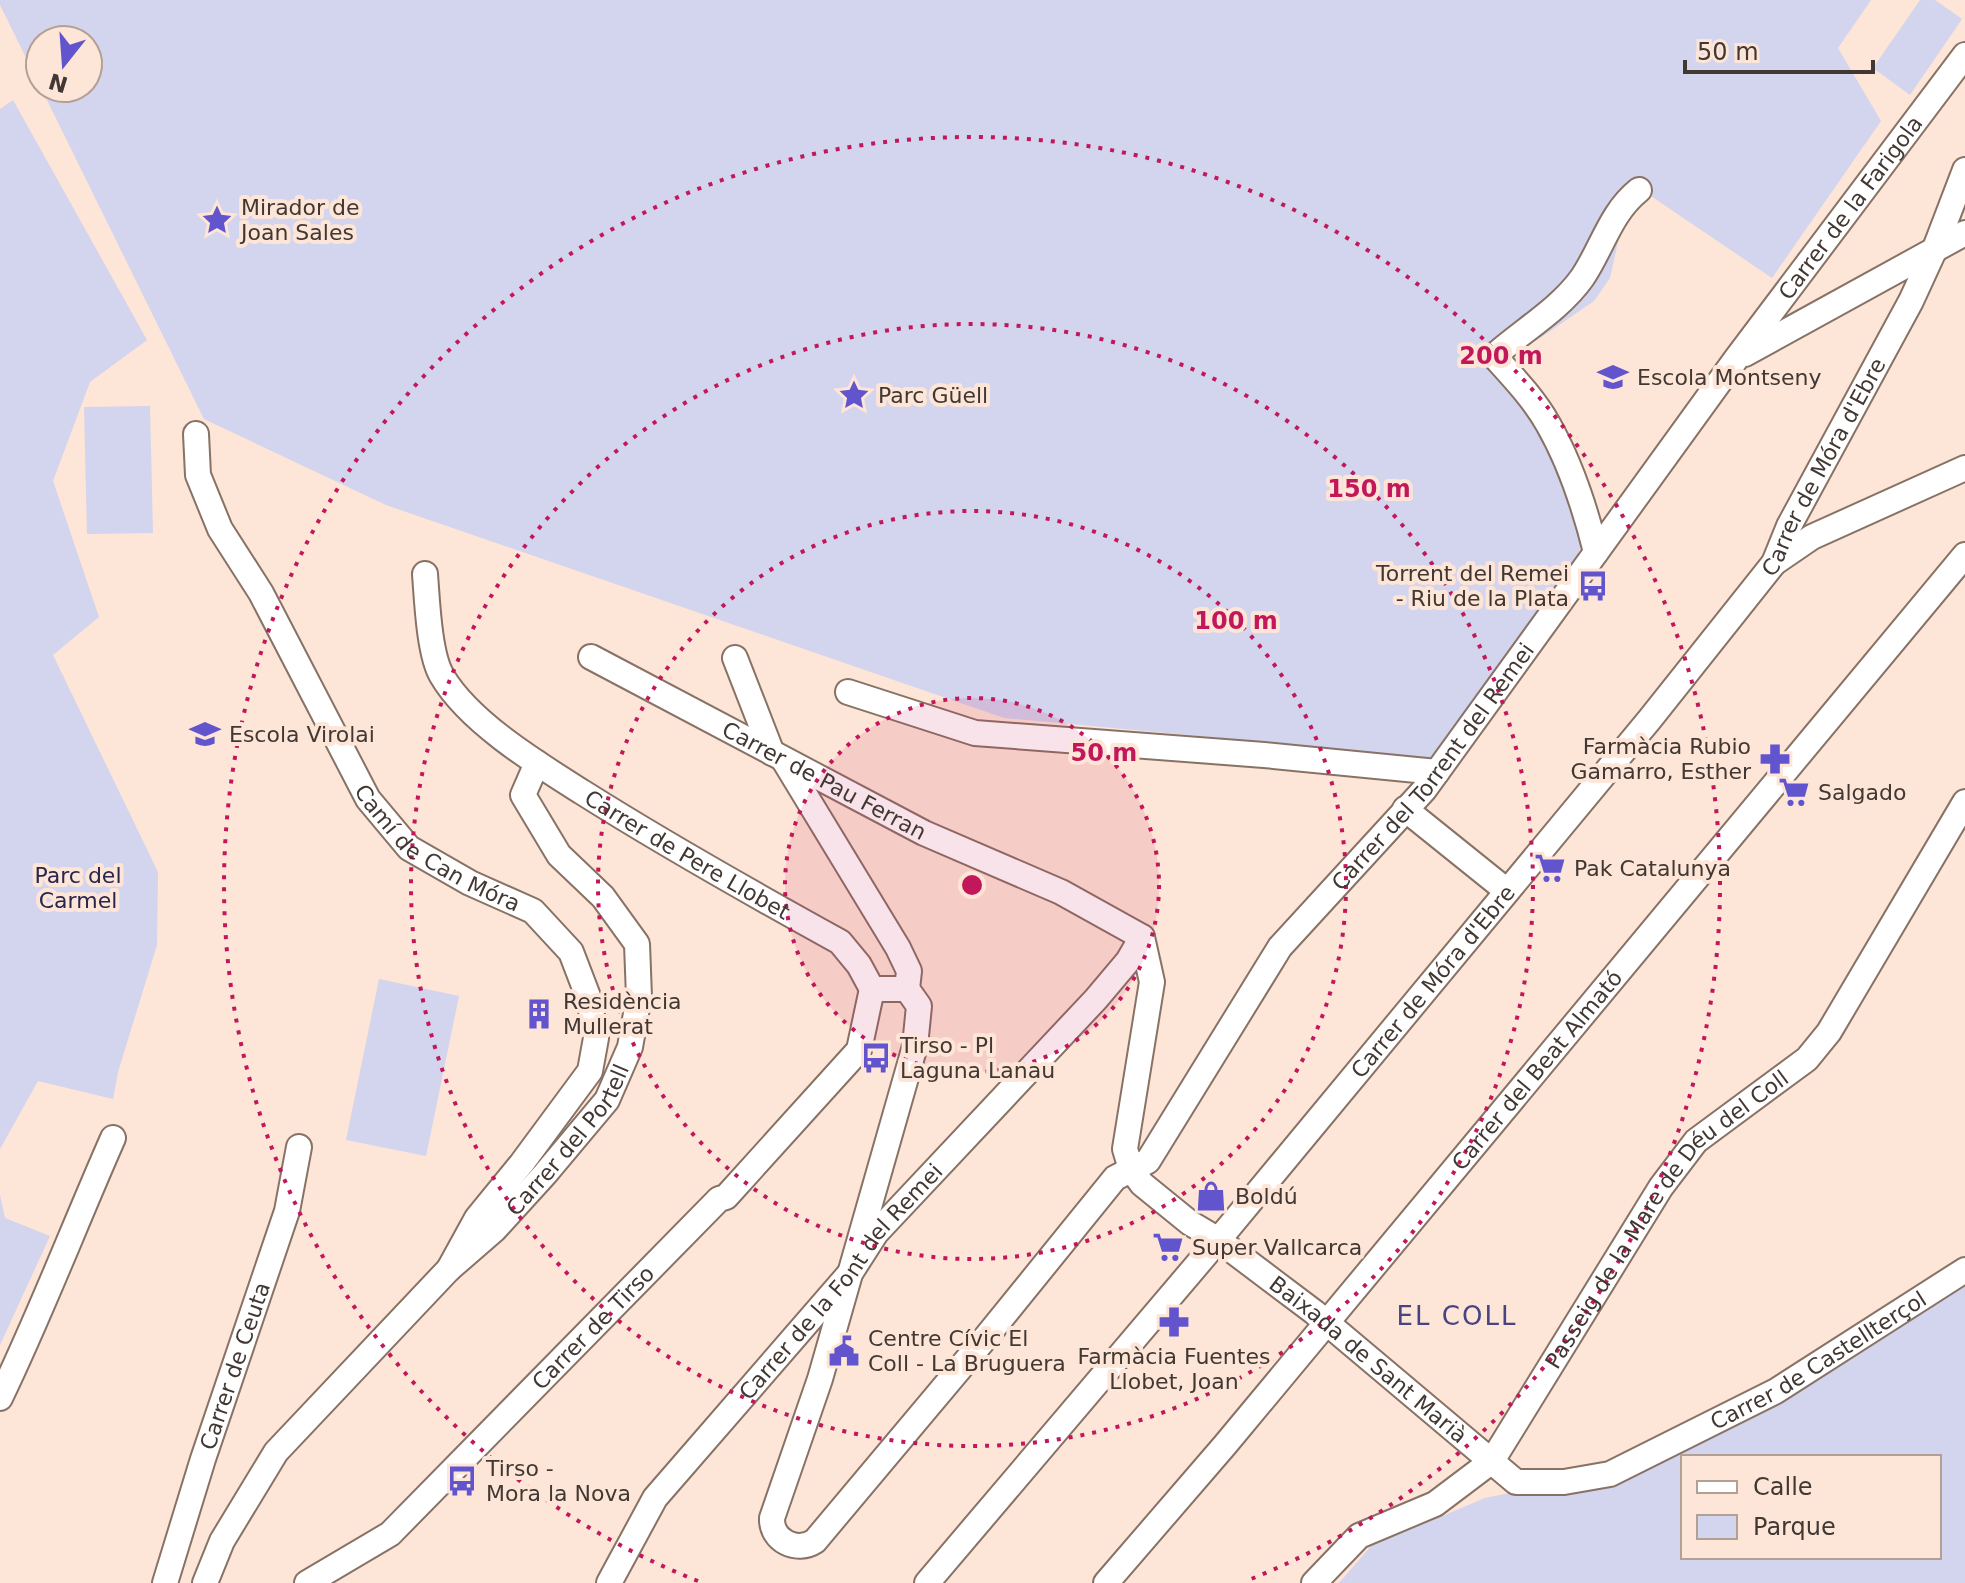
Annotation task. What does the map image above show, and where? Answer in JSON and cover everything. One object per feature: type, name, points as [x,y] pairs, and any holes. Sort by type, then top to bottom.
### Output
[{"type":"street","name":"Carrer de la Farigola","points":[[1736,359],[1965,55]]},
{"type":"street","name":"Carrer de Móra d'Ebre","points":[[927,1583],[1507,891],[1774,563],[1789,526],[1911,301],[1965,170]]},
{"type":"street","points":[[1596,552],[1583,504],[1562,450],[1547,422],[1494,356],[1569,294],[1583,276],[1626,200],[1639,190]]},
{"type":"street","points":[[1736,359],[1965,233]]},
{"type":"street","name":"Carrer del Torrent del Remei","points":[[851,1272],[820,1379],[772,1523],[778,1537],[787,1543],[807,1547],[987,1336],[1115,1178],[1148,1161],[1280,947],[1437,772],[1736,359]]},
{"type":"street","name":"Camí de Can Móra","points":[[196,434],[198,475],[220,529],[261,593],[368,799],[409,848],[470,883],[533,911],[571,952],[589,999],[596,1038],[590,1071],[477,1218],[449,1269]]},
{"type":"street","points":[[1774,563],[1812,537],[1965,468]]},
{"type":"street","name":"Carrer del Beat Almató","points":[[1106,1583],[1225,1445],[1965,555]]},
{"type":"street","points":[[425,574],[427,616],[440,674],[467,708],[537,763]]},
{"type":"street","name":"Carrer de Pau Ferran","points":[[591,657],[924,833],[1061,892],[1142,937]]},
{"type":"street","points":[[735,658],[779,757],[898,948],[909,971],[907,989],[919,1006],[915,1046],[851,1272]]},
{"type":"street","points":[[848,692],[975,733],[1248,753],[1437,772]]},
{"type":"street","name":"Carrer del Portell","points":[[205,1583],[222,1541],[276,1452],[449,1269],[494,1230],[584,1138],[607,1100],[630,1047],[639,997],[637,944],[603,897],[559,855],[523,795],[537,763]]},
{"type":"street","name":"Carrer de Pere Llobet","points":[[537,763],[675,850],[840,942],[859,965],[872,989]]},
{"type":"street","name":"Passeig de la Mare de Déu del Coll","points":[[1314,1583],[1359,1536],[1435,1504],[1492,1461],[1661,1187],[1696,1141],[1807,1059],[1829,1032],[1965,802]]},
{"type":"street","points":[[1405,809],[1507,891]]},
{"type":"street","points":[[1131,1169],[1125,1149],[1152,982],[1142,937]]},
{"type":"street","name":"Carrer de la Font del Remei","points":[[609,1583],[655,1498],[851,1272],[876,1233],[1096,999],[1128,961],[1142,937]]},
{"type":"street","points":[[872,989],[907,989]]},
{"type":"street","name":"Carrer de Tirso","points":[[307,1583],[390,1534],[719,1199],[726,1197],[859,1050],[872,989]]},
{"type":"street","points":[[0,1398],[25,1347],[113,1138]]},
{"type":"street","name":"Carrer de Ceuta","points":[[165,1583],[206,1448],[287,1211],[299,1147]]},
{"type":"street","name":"Baixada de Sant Marià","points":[[1131,1169],[1142,1184],[1178,1214],[1217,1239],[1326,1323],[1492,1461]]},
{"type":"street","name":"Carrer de Castellterçol","points":[[1492,1461],[1516,1482],[1564,1482],[1610,1474],[1776,1391],[1965,1270]]},
{"type":"green space","name":"Parc Güell","points":[[0,0],[1871,0],[1838,48],[1881,121],[1772,278],[1648,194],[1620,233],[1610,278],[1594,301],[1511,358],[1501,370],[1566,481],[1582,543],[1572,568],[1435,758],[1004,718],[386,505],[204,419],[49,104],[104,104],[104,24],[24,24],[24,54]]},
{"type":"green space","points":[[1920,0],[1935,0],[1962,19],[1910,95],[1873,68]]},
{"type":"green space","name":"Parc del Carmel","points":[[13,100],[147,340],[90,382],[53,481],[99,617],[53,655],[158,872],[157,945],[118,1072],[113,1099],[38,1081],[0,1149],[0,109]]},
{"type":"green space","points":[[150,406],[153,533],[87,534],[84,407]]},
{"type":"green space","points":[[379,979],[459,996],[426,1156],[346,1140]]},
{"type":"green space","points":[[0,1195],[5,1218],[50,1236],[0,1345]]},
{"type":"green space","points":[[1965,1276],[1965,1583],[1339,1583],[1371,1546],[1485,1498],[1525,1490],[1596,1489],[1731,1424]]},
{"type":"place","name":"Mirador de Joan Sales","points":[[217,220]]},
{"type":"place","name":"Escola Montseny","points":[[1613,377]]},
{"type":"place","name":"Parc Güell","points":[[854,395]]},
{"type":"place","name":"Torrent del Remei - Riu de la Plata","points":[[1593,586]]},
{"type":"place","name":"Escola Virolai","points":[[205,734]]},
{"type":"place","name":"Farmàcia Rubio Gamarro, Esther","points":[[1775,759]]},
{"type":"place","name":"Salgado","points":[[1794,792]]},
{"type":"place","name":"Pak Catalunya","points":[[1550,868]]},
{"type":"place","name":"Residència Mullerat","points":[[539,1014]]},
{"type":"place","name":"Tirso - Pl Laguna Lanau","points":[[876,1058]]},
{"type":"place","name":"Boldú","points":[[1211,1196]]},
{"type":"place","name":"Super Vallcarca","points":[[1168,1247]]},
{"type":"place","name":"Farmàcia Fuentes Llobet, Joan","points":[[1174,1322]]},
{"type":"place","name":"Centre Cívic El Coll - La Bruguera","points":[[844,1351]]},
{"type":"place","name":"Tirso - Mora la Nova","points":[[462,1481]]},
{"type":"district","name":"EL COLL","points":[[1457,1316]]}]
